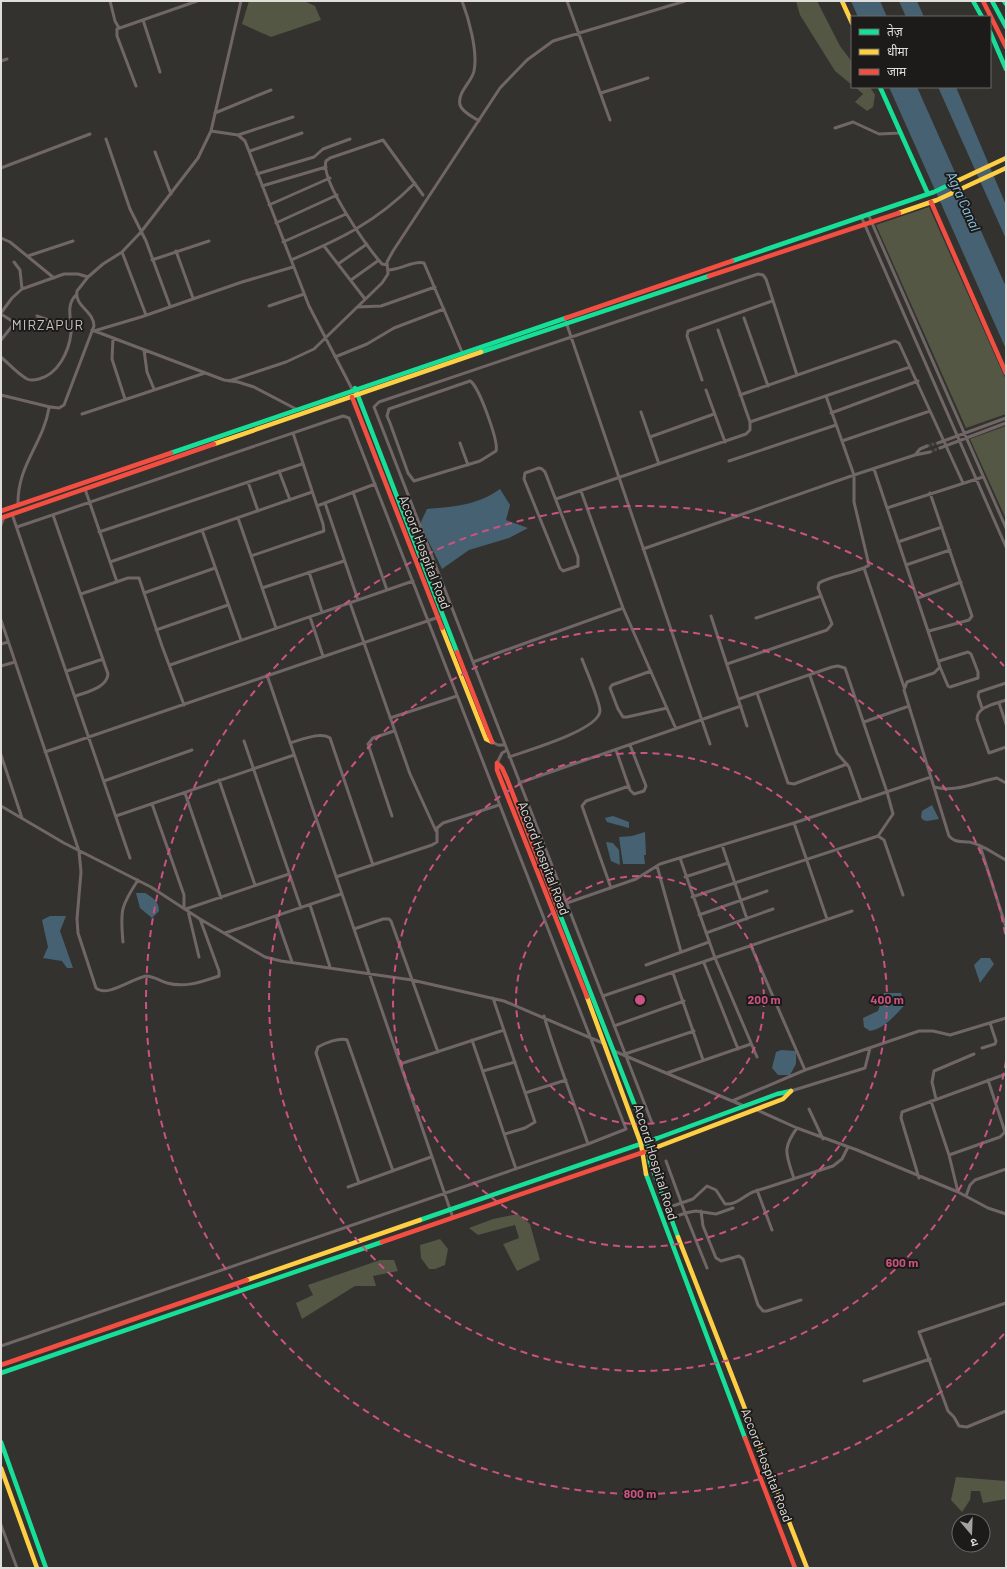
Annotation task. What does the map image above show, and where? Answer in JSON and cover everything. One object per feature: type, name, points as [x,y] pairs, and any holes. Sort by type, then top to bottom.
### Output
[{"type":"main road","points":[[842,1],[851,21]]},
{"type":"main road","points":[[973,1],[981,16]]},
{"type":"main road","points":[[983,1],[990,16]]},
{"type":"main road","points":[[992,1],[1006,28]]},
{"type":"main road","points":[[991,17],[1006,47]]},
{"type":"main road","points":[[991,34],[1006,69]]},
{"type":"main road","points":[[880,88],[928,194]]},
{"type":"main road","points":[[1,511],[352,389],[934,192],[959,178],[1006,158]]},
{"type":"main road","points":[[3,518],[566,323],[937,200],[963,186],[1006,168]]},
{"type":"main road","points":[[931,202],[1006,373]]},
{"type":"main road","points":[[352,389],[358,396],[492,742]]},
{"type":"main road","name":"Accord Hospital Road","points":[[352,389],[352,398],[486,739],[492,742]]},
{"type":"main road","points":[[497,763],[502,768],[507,779],[614,1051],[647,1142],[650,1162],[672,1218],[708,1319],[807,1568]]},
{"type":"main road","name":"Accord Hospital Road","points":[[497,763],[497,770],[605,1044],[641,1144],[648,1181],[654,1202],[795,1568]]},
{"type":"main road","points":[[1,1365],[647,1142],[744,1106],[791,1091]]},
{"type":"main road","points":[[1,1374],[642,1153],[783,1100],[791,1091]]},
{"type":"main road","points":[[1,1442],[46,1568]]},
{"type":"main road","points":[[1,1468],[37,1568]]},
{"type":"street","points":[[110,1],[115,21],[119,28]]},
{"type":"street","points":[[136,86],[116,31],[119,28],[197,1]]},
{"type":"street","points":[[1,357],[27,379],[35,380],[48,376],[55,371],[62,360],[70,338],[71,328],[69,308],[77,290],[88,277],[103,264],[122,252],[141,232],[198,158],[211,131],[241,1]]},
{"type":"street","points":[[462,1],[471,31],[475,65],[473,75],[461,96],[460,104],[462,109],[479,121]]},
{"type":"street","points":[[567,1],[578,35],[610,120]]},
{"type":"street","points":[[229,381],[301,356],[327,339],[386,278],[388,270],[387,265],[393,251],[500,88],[527,60],[553,41],[578,35],[677,2],[686,1]]},
{"type":"street","points":[[143,20],[160,72]]},
{"type":"street","points":[[1,61],[7,59]]},
{"type":"street","points":[[601,93],[648,78]]},
{"type":"street","points":[[215,113],[271,90]]},
{"type":"street","points":[[211,131],[238,135],[293,116]]},
{"type":"street","points":[[836,128],[853,122],[879,134],[901,133]]},
{"type":"street","points":[[250,151],[302,133]]},
{"type":"street","points":[[1,168],[90,134]]},
{"type":"street","points":[[238,135],[245,141],[250,151],[257,174],[283,242],[315,320],[327,339],[352,389]]},
{"type":"street","points":[[106,139],[130,209],[141,232],[170,306]]},
{"type":"street","points":[[257,174],[314,157],[323,149],[350,139]]},
{"type":"street","points":[[387,265],[379,260],[356,231],[337,195],[325,163],[328,159],[383,140],[423,194]]},
{"type":"street","points":[[155,152],[171,194]]},
{"type":"street","points":[[262,186],[326,167]]},
{"type":"street","points":[[269,205],[330,178]]},
{"type":"street","points":[[291,260],[356,231],[387,209],[415,183]]},
{"type":"street","points":[[276,223],[337,195]]},
{"type":"street","points":[[283,242],[346,214]]},
{"type":"street","points":[[868,214],[1006,528]]},
{"type":"street","points":[[861,216],[1006,547]]},
{"type":"street","points":[[1,243],[3,238],[28,256],[54,278]]},
{"type":"street","points":[[28,256],[73,241]]},
{"type":"street","points":[[152,260],[209,241]]},
{"type":"street","points":[[338,264],[367,244]]},
{"type":"street","points":[[324,246],[365,298]]},
{"type":"street","points":[[176,251],[193,298]]},
{"type":"street","points":[[122,252],[146,315]]},
{"type":"street","points":[[351,280],[379,260]]},
{"type":"street","points":[[14,262],[20,270],[22,289]]},
{"type":"street","points":[[388,270],[423,262],[462,352]]},
{"type":"street","points":[[93,331],[146,315],[242,282],[293,268]]},
{"type":"street","points":[[1,340],[13,325],[12,321],[1,313],[12,298],[22,289],[73,273],[88,277]]},
{"type":"street","points":[[652,1123],[602,996],[568,904],[519,783],[374,410],[375,405],[379,402],[758,274],[764,276],[797,376]]},
{"type":"street","points":[[357,307],[381,306],[435,287]]},
{"type":"street","points":[[269,306],[304,294]]},
{"type":"street","points":[[1,395],[51,407],[59,408],[64,406],[93,331],[94,322],[93,318],[80,304],[76,295]]},
{"type":"street","points":[[702,380],[687,336],[688,331],[772,301]]},
{"type":"street","points":[[335,356],[367,344],[394,328],[444,309]]},
{"type":"street","points":[[37,316],[71,328]]},
{"type":"street","points":[[564,318],[710,744]]},
{"type":"street","points":[[744,318],[768,386]]},
{"type":"street","points":[[556,499],[725,442],[746,434],[750,430],[750,422],[718,330]]},
{"type":"street","points":[[93,331],[205,373],[254,387],[296,409]]},
{"type":"street","points":[[113,338],[112,359],[125,399]]},
{"type":"street","points":[[740,395],[893,341],[899,343],[918,381],[930,411],[964,483]]},
{"type":"street","points":[[144,350],[147,372],[154,389]]},
{"type":"street","points":[[750,422],[910,367]]},
{"type":"street","points":[[82,414],[205,373]]},
{"type":"street","points":[[470,381],[474,384],[497,447],[496,451],[489,457],[417,482],[410,477],[390,423],[388,412],[392,407],[430,395],[470,381]]},
{"type":"street","points":[[831,413],[918,381]]},
{"type":"street","points":[[432,385],[435,393]]},
{"type":"street","points":[[427,387],[430,395]]},
{"type":"street","points":[[706,390],[725,442]]},
{"type":"street","points":[[727,664],[827,630],[832,624],[818,585],[843,573],[864,568],[869,565],[854,502],[854,475],[826,396]]},
{"type":"street","points":[[18,505],[21,478],[30,455],[43,429],[49,408],[51,407]]},
{"type":"street","points":[[842,441],[930,411]]},
{"type":"street","points":[[641,412],[659,464]]},
{"type":"street","points":[[650,437],[714,414]]},
{"type":"street","points":[[1,1346],[516,1170],[626,1129],[351,421],[347,416],[334,419],[17,528]]},
{"type":"street","points":[[938,443],[1006,418]]},
{"type":"street","points":[[940,448],[1006,424]]},
{"type":"street","points":[[729,461],[836,425]]},
{"type":"street","points":[[251,556],[324,531],[293,433]]},
{"type":"street","points":[[460,443],[468,465]]},
{"type":"street","points":[[915,455],[920,449],[927,446]]},
{"type":"street","points":[[643,549],[854,475],[915,455],[930,452]]},
{"type":"street","points":[[100,532],[302,464]]},
{"type":"street","points":[[542,468],[556,499],[579,564],[576,568],[566,571],[560,568],[524,479],[525,473],[533,469],[542,468]]},
{"type":"street","points":[[874,469],[940,667],[948,686],[950,687],[978,678],[978,672],[974,660],[968,652],[939,662]]},
{"type":"street","points":[[280,471],[290,500]]},
{"type":"street","points":[[887,508],[983,477]]},
{"type":"street","points":[[248,482],[258,511]]},
{"type":"street","points":[[317,506],[375,484]]},
{"type":"street","points":[[85,490],[117,582]]},
{"type":"street","points":[[581,491],[623,608],[676,729]]},
{"type":"street","points":[[110,562],[312,492]]},
{"type":"street","points":[[353,492],[387,590]]},
{"type":"street","points":[[929,631],[971,618],[972,612],[930,493]]},
{"type":"street","points":[[325,503],[358,600]]},
{"type":"street","points":[[12,514],[76,696],[130,858]]},
{"type":"street","points":[[53,515],[108,674],[106,682],[76,696]]},
{"type":"street","points":[[1,525],[3,518]]},
{"type":"street","points":[[238,518],[276,628]]},
{"type":"street","points":[[898,542],[942,527]]},
{"type":"street","points":[[202,530],[241,640]]},
{"type":"street","points":[[906,565],[950,550]]},
{"type":"street","points":[[262,588],[344,561]]},
{"type":"street","points":[[144,592],[215,568]]},
{"type":"street","points":[[864,568],[904,687],[934,787],[952,839],[980,846],[1006,860]]},
{"type":"street","points":[[309,572],[322,612]]},
{"type":"street","points":[[80,594],[138,577],[141,581],[156,630],[184,705]]},
{"type":"street","points":[[170,665],[413,581]]},
{"type":"street","points":[[918,598],[961,582]]},
{"type":"street","points":[[756,618],[821,596]]},
{"type":"street","points":[[336,877],[432,845],[436,842],[436,831],[414,784],[394,731],[350,603]]},
{"type":"street","points":[[156,630],[228,605]]},
{"type":"street","points":[[473,662],[623,608]]},
{"type":"street","points":[[711,616],[747,726]]},
{"type":"street","points":[[310,617],[323,656]]},
{"type":"street","points":[[45,752],[439,617]]},
{"type":"street","points":[[1,620],[79,851],[81,876],[77,912],[78,932],[91,976],[98,990],[108,991],[145,976],[167,983],[183,985],[196,984],[219,976],[217,965],[200,919]]},
{"type":"street","points":[[1,644],[8,642]]},
{"type":"street","points":[[67,671],[103,659]]},
{"type":"street","points":[[510,757],[566,736],[594,722],[598,718],[600,707],[582,659]]},
{"type":"street","points":[[1,666],[15,662]]},
{"type":"street","points":[[692,897],[735,882],[806,861],[878,836],[893,814],[845,668],[838,666],[832,667],[810,676],[738,699]]},
{"type":"street","points":[[904,687],[907,682],[934,673],[940,667]]},
{"type":"street","points":[[651,671],[612,685],[610,688],[618,709],[623,717],[627,718],[667,708]]},
{"type":"street","points":[[267,675],[453,1219]]},
{"type":"street","points":[[810,676],[837,753],[847,764],[861,800]]},
{"type":"street","points":[[982,708],[978,696],[979,692],[1006,683]]},
{"type":"street","points":[[757,693],[788,782],[794,784],[847,764]]},
{"type":"street","points":[[390,718],[457,696]]},
{"type":"street","points":[[1006,700],[982,708],[977,713],[977,719],[989,753],[1006,747]]},
{"type":"street","points":[[999,703],[1006,724]]},
{"type":"street","points":[[519,783],[741,706]]},
{"type":"street","points":[[864,722],[909,706]]},
{"type":"street","points":[[392,816],[368,744],[373,738],[394,731]]},
{"type":"street","points":[[290,743],[318,736],[328,736],[330,738],[373,865]]},
{"type":"street","points":[[244,741],[301,908]]},
{"type":"street","points":[[492,742],[505,746]]},
{"type":"street","points":[[616,750],[629,786],[634,794],[642,793],[646,789],[630,745]]},
{"type":"street","points":[[104,781],[192,750]]},
{"type":"street","points":[[497,763],[502,753],[507,750]]},
{"type":"street","points":[[1,755],[22,818]]},
{"type":"street","points":[[116,816],[294,755]]},
{"type":"street","points":[[568,904],[636,879],[657,866],[794,823],[931,777]]},
{"type":"street","points":[[934,787],[945,790],[954,789],[997,778],[1006,783]]},
{"type":"street","points":[[219,780],[255,885]]},
{"type":"street","points":[[611,888],[582,806],[586,801],[629,786]]},
{"type":"street","points":[[185,793],[221,898]]},
{"type":"street","points":[[152,804],[184,896],[199,957]]},
{"type":"street","points":[[436,831],[439,826],[447,821],[499,804]]},
{"type":"street","points":[[1,806],[79,851],[138,880],[200,919],[265,957],[412,980],[493,998],[544,1016],[592,1040],[605,1044]]},
{"type":"street","points":[[794,823],[827,919]]},
{"type":"street","points":[[878,836],[884,840],[903,896]]},
{"type":"street","points":[[722,845],[747,918]]},
{"type":"street","points":[[980,846],[1006,927]]},
{"type":"street","points":[[680,858],[685,877],[715,958],[757,1057]]},
{"type":"street","points":[[685,877],[728,863]]},
{"type":"street","points":[[657,866],[682,952]]},
{"type":"street","points":[[186,909],[290,874]]},
{"type":"street","points":[[123,942],[121,911],[125,900],[138,880]]},
{"type":"street","points":[[699,915],[767,892]]},
{"type":"street","points":[[225,933],[341,894]]},
{"type":"street","points":[[310,905],[330,967]]},
{"type":"street","points":[[706,933],[773,909]]},
{"type":"street","points":[[602,996],[852,911]]},
{"type":"street","points":[[276,916],[292,962]]},
{"type":"street","points":[[354,929],[383,919],[389,919],[393,924],[438,1052]]},
{"type":"street","points":[[646,965],[709,942]]},
{"type":"street","points":[[751,946],[805,1070]]},
{"type":"street","points":[[704,962],[738,1049]]},
{"type":"street","points":[[673,973],[704,1060]]},
{"type":"street","points":[[493,998],[535,1122],[525,1128],[505,1134]]},
{"type":"street","points":[[614,1026],[684,1001]]},
{"type":"street","points":[[544,1016],[559,1064],[588,1144]]},
{"type":"street","points":[[732,1101],[805,1070],[919,1031],[933,1031],[950,1035],[1006,1018]]},
{"type":"street","points":[[982,1048],[995,1044],[996,1041],[990,1023]]},
{"type":"street","points":[[400,1064],[504,1030]]},
{"type":"street","points":[[625,1054],[694,1031]]},
{"type":"street","points":[[359,1183],[316,1052],[318,1047],[326,1044],[343,1039],[347,1040],[393,1171]]},
{"type":"street","points":[[472,1040],[516,1170]]},
{"type":"street","points":[[667,1073],[751,1044]]},
{"type":"street","points":[[791,1091],[865,1068],[870,1048]]},
{"type":"street","points":[[614,1051],[625,1054],[744,1106]]},
{"type":"street","points":[[936,1099],[932,1082],[934,1071],[974,1054]]},
{"type":"street","points":[[483,1072],[515,1062]]},
{"type":"street","points":[[919,1178],[901,1115],[908,1109],[1006,1074]]},
{"type":"street","points":[[525,1092],[566,1080]]},
{"type":"street","points":[[949,1155],[1004,1135],[1005,1129],[988,1080]]},
{"type":"street","points":[[931,1101],[949,1155],[958,1192]]},
{"type":"street","points":[[809,1109],[823,1139]]},
{"type":"street","points":[[757,1110],[823,1139],[848,1147],[919,1178],[958,1192],[1006,1214]]},
{"type":"street","points":[[794,1179],[786,1148],[788,1139],[797,1128]]},
{"type":"street","points":[[667,1208],[693,1199],[707,1186],[716,1190],[722,1201],[727,1204],[740,1200],[757,1190],[821,1171],[838,1163],[845,1155],[848,1147]]},
{"type":"street","points":[[348,1187],[431,1157]]},
{"type":"street","points":[[666,1161],[707,1268]]},
{"type":"street","points":[[966,1196],[970,1185],[975,1180],[1006,1169]]},
{"type":"street","points":[[757,1190],[772,1230]]},
{"type":"street","points":[[672,1218],[685,1213],[701,1211],[716,1214],[733,1208]]},
{"type":"street","points":[[701,1211],[703,1226],[716,1258],[721,1261],[739,1256],[743,1259],[760,1309],[767,1311],[801,1300]]},
{"type":"street","points":[[1006,1303],[921,1330],[919,1334],[930,1359],[948,1411],[960,1427],[967,1427],[1006,1411]]},
{"type":"street","points":[[864,1381],[930,1359]]},
{"type":"street","points":[[1,1525],[16,1568]]},
{"type":"green space","points":[[249,1],[304,1],[315,6],[321,20],[271,37],[242,24]]},
{"type":"green space","points":[[796,1],[817,1],[840,46],[851,61],[851,84],[835,71],[800,15]]},
{"type":"green space","points":[[856,88],[871,88],[875,95],[873,107],[867,111],[855,102],[863,94]]},
{"type":"green space","points":[[929,207],[1006,380],[1006,414],[966,428],[876,225]]},
{"type":"green space","points":[[1006,426],[1006,519],[970,439]]},
{"type":"green space","points":[[518,1214],[530,1224],[540,1260],[517,1271],[503,1244],[519,1238],[515,1225],[478,1235],[469,1228],[493,1219]]},
{"type":"green space","points":[[440,1239],[448,1249],[445,1265],[435,1269],[429,1269],[421,1258],[420,1245]]},
{"type":"green space","points":[[380,1260],[394,1260],[398,1271],[373,1276],[376,1286],[355,1286],[302,1319],[296,1303],[313,1295],[308,1285]]},
{"type":"green space","points":[[956,1477],[1006,1481],[1006,1499],[983,1503],[980,1491],[971,1491],[970,1500],[962,1512],[951,1500]]},
{"type":"water","points":[[851,1],[880,1],[887,16],[858,16]]},
{"type":"water","points":[[899,1],[917,1],[924,16],[906,16]]},
{"type":"water","name":"Agra Canal","points":[[889,88],[917,88],[1006,287],[1006,349]]},
{"type":"water","points":[[938,88],[956,88],[1006,205],[1006,239]]},
{"type":"water","points":[[500,489],[510,505],[506,520],[528,528],[509,538],[469,550],[442,569],[420,524],[427,509],[456,506],[474,502],[483,499]]},
{"type":"water","points":[[932,805],[939,819],[927,821],[923,820],[921,817],[922,811]]},
{"type":"water","points":[[613,816],[629,822],[629,828],[607,822],[605,818]]},
{"type":"water","points":[[645,832],[645,864],[623,864],[619,837],[632,836]]},
{"type":"water","points":[[606,842],[613,843],[619,850],[620,865],[611,861]]},
{"type":"water","points":[[136,893],[145,893],[153,898],[158,905],[159,911],[152,918],[140,908]]},
{"type":"water","points":[[50,916],[66,916],[60,931],[73,968],[67,968],[62,961],[43,958],[48,947],[42,920]]},
{"type":"water","points":[[981,958],[990,958],[994,964],[980,983],[974,965]]},
{"type":"water","points":[[884,993],[901,993],[904,1006],[884,1025],[870,1031],[864,1027],[863,1018],[878,1011]]},
{"type":"water","points":[[781,1050],[796,1051],[796,1064],[790,1075],[778,1075],[772,1068],[776,1052]]},
{"type":"tunnel","points":[[927,446],[938,443]]},
{"type":"tunnel","points":[[930,452],[940,448]]},
{"type":"traffic: fast","points":[[973,1],[981,16]]},
{"type":"traffic: fast","points":[[992,1],[1006,27]]},
{"type":"traffic: fast","points":[[991,34],[1006,69]]},
{"type":"traffic: fast","points":[[880,88],[928,194]]},
{"type":"traffic: fast","points":[[732,261],[934,192],[959,180]]},
{"type":"traffic: fast","points":[[481,352],[709,276]]},
{"type":"traffic: fast","points":[[171,453],[566,318]]},
{"type":"traffic: fast","points":[[355,388],[457,652]]},
{"type":"traffic: fast","points":[[559,912],[637,1111],[647,1142],[650,1162],[678,1237]]},
{"type":"traffic: fast","points":[[420,1220],[658,1138],[777,1094],[791,1091]]},
{"type":"traffic: fast","points":[[646,1174],[745,1438]]},
{"type":"traffic: fast","points":[[1,1373],[382,1242]]},
{"type":"traffic: fast","points":[[1,1442],[46,1568]]},
{"type":"traffic: slow","points":[[842,1],[851,21]]},
{"type":"traffic: slow","points":[[959,180],[1006,158]]},
{"type":"traffic: slow","points":[[899,213],[937,200],[1006,168]]},
{"type":"traffic: slow","points":[[214,444],[481,352]]},
{"type":"traffic: slow","points":[[442,628],[486,739],[492,742]]},
{"type":"traffic: slow","points":[[587,997],[641,1144],[646,1174]]},
{"type":"traffic: slow","points":[[644,1152],[783,1099],[791,1091]]},
{"type":"traffic: slow","points":[[247,1280],[420,1220]]},
{"type":"traffic: slow","points":[[678,1237],[807,1568]]},
{"type":"traffic: slow","points":[[1,1468],[37,1568]]},
{"type":"traffic: jam","points":[[983,1],[990,16]]},
{"type":"traffic: jam","points":[[991,17],[1006,47]]},
{"type":"traffic: jam","points":[[931,202],[1006,373]]},
{"type":"traffic: jam","points":[[709,276],[899,213]]},
{"type":"traffic: jam","points":[[566,318],[732,261]]},
{"type":"traffic: jam","points":[[352,397],[442,628]]},
{"type":"traffic: jam","points":[[1,518],[214,444]]},
{"type":"traffic: jam","points":[[1,511],[171,453]]},
{"type":"traffic: jam","points":[[457,652],[492,742]]},
{"type":"traffic: jam","points":[[497,763],[502,768],[507,779],[559,912]]},
{"type":"traffic: jam","points":[[497,763],[497,770],[587,997]]},
{"type":"traffic: jam","points":[[382,1242],[644,1152]]},
{"type":"traffic: jam","points":[[1,1365],[247,1280]]},
{"type":"traffic: jam","points":[[745,1438],[795,1568]]},
{"type":"district","name":"MIRZAPUR","points":[[48,324]]}]
